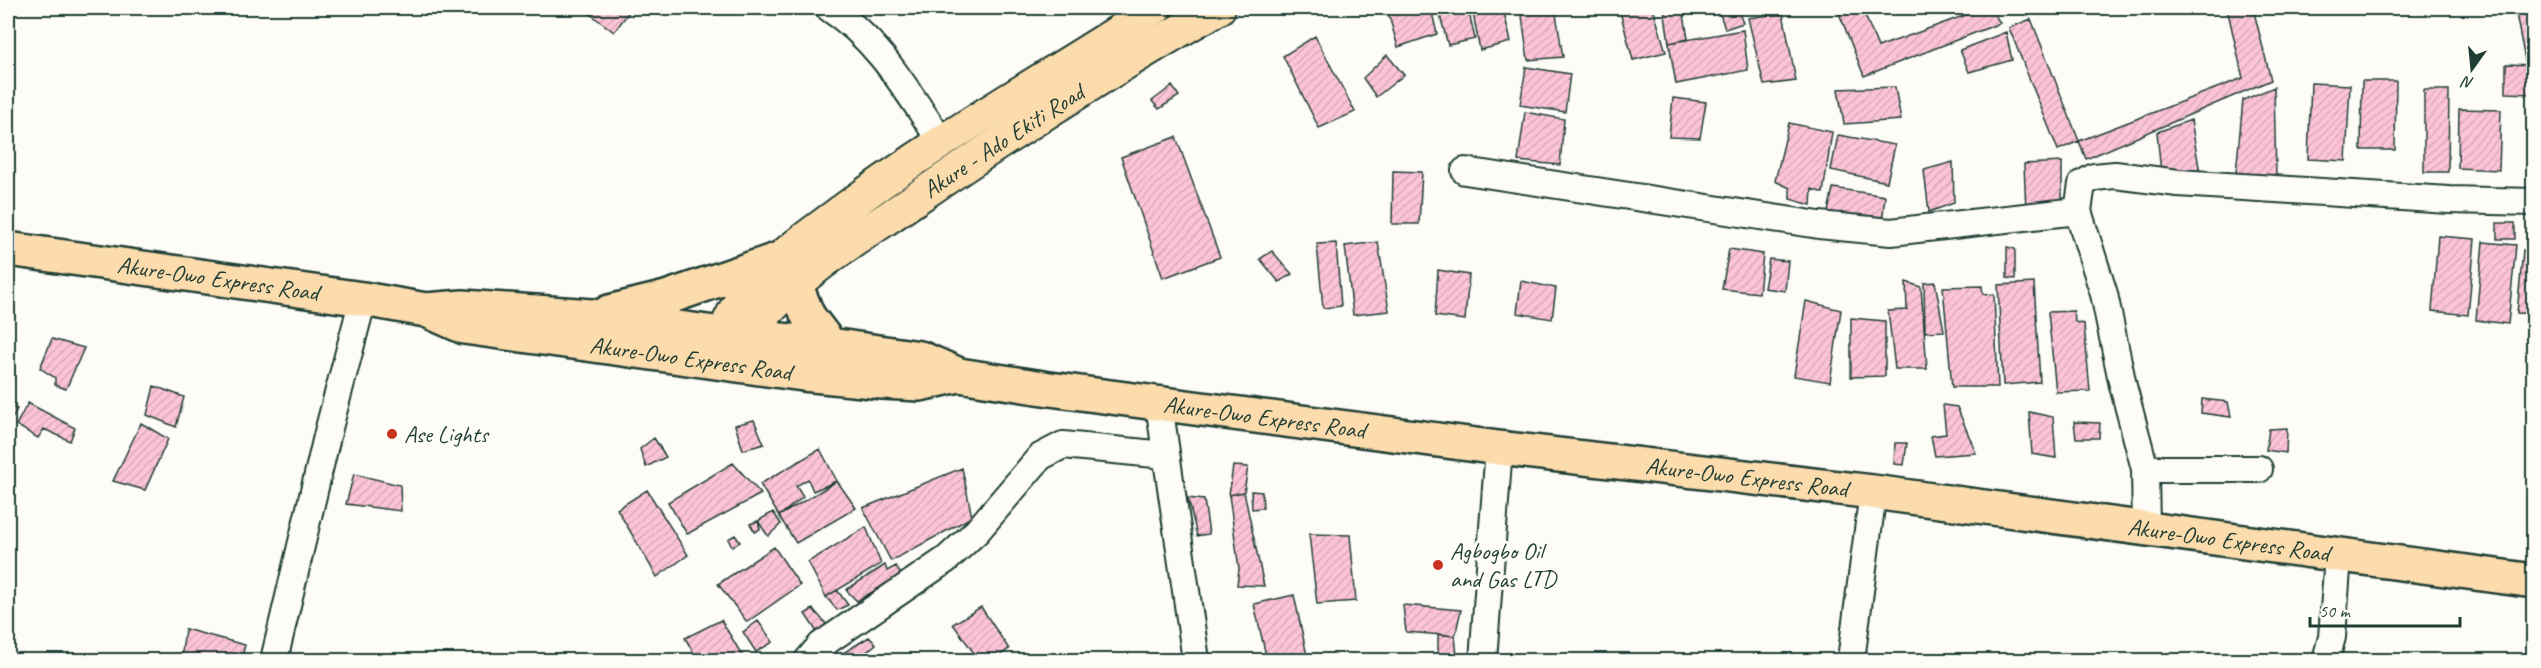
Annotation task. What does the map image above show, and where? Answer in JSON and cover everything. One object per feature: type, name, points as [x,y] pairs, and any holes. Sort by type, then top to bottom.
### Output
[{"type":"highway","name":"Akure-Owo Express Road","points":[[8,249],[426,310],[463,307],[592,316],[732,350],[803,374],[920,384],[959,375]]},
{"type":"highway","points":[[592,316],[787,272],[808,316],[830,345]]},
{"type":"highway","name":"Akure-Owo Express Road","points":[[426,310],[464,327],[732,350],[830,345],[920,358],[959,375],[1159,404],[1499,448],[1873,492],[2534,581]]},
{"type":"main road","name":"Akure - Ado Ekiti Road","points":[[787,272],[868,192],[941,141],[1155,8]]},
{"type":"main road","name":"Akure - Ado Ekiti Road","points":[[787,272],[814,268],[946,178],[1129,60],[1219,8]]},
{"type":"main road","points":[[732,350],[770,309],[787,272]]},
{"type":"street","points":[[829,8],[865,35],[891,67],[941,141]]},
{"type":"street","points":[[1465,171],[1819,225],[1891,232],[2079,211]]},
{"type":"street","points":[[2146,530],[2145,470],[2123,386],[2104,294],[2079,211],[2082,184],[2094,177],[2115,175],[2178,183],[2449,200],[2534,202]]},
{"type":"street","points":[[274,660],[321,462],[363,300]]},
{"type":"street","points":[[1159,404],[1197,660]]},
{"type":"street","points":[[808,660],[830,639],[947,560],[977,531],[1040,457],[1051,450],[1063,446],[1165,455]]},
{"type":"street","points":[[1483,660],[1499,448]]},
{"type":"street","points":[[2145,470],[2259,469]]},
{"type":"street","points":[[1851,660],[1873,492]]},
{"type":"street","points":[[2326,660],[2332,637],[2338,556]]},
{"type":"building","points":[[586,8],[632,8],[614,32],[585,10]]},
{"type":"building","points":[[1431,8],[1437,34],[1398,47],[1387,9]]},
{"type":"building","points":[[1438,8],[1468,8],[1475,39],[1448,45]]},
{"type":"building","points":[[1472,8],[1503,8],[1511,42],[1480,50]]},
{"type":"building","points":[[1521,8],[1555,8],[1563,57],[1528,60]]},
{"type":"building","points":[[1619,8],[1653,8],[1666,52],[1633,60]]},
{"type":"building","points":[[1664,8],[1683,8],[1688,39],[1669,43]]},
{"type":"building","points":[[1718,8],[1737,8],[1743,23],[1725,29]]},
{"type":"building","points":[[1837,8],[1862,8],[1878,47],[1985,8],[1991,8],[2000,23],[1864,76]]},
{"type":"building","points":[[2227,8],[2253,8],[2271,80],[2086,159],[2079,141],[2243,78]]},
{"type":"building","points":[[2534,11],[2534,58],[2525,60],[2516,14]]},
{"type":"building","points":[[1783,13],[1796,81],[1764,85],[1748,18]]},
{"type":"building","points":[[2031,19],[2079,141],[2058,150],[2009,28]]},
{"type":"building","points":[[1743,30],[1748,70],[1676,84],[1669,43]]},
{"type":"building","points":[[2006,32],[2012,60],[1969,72],[1960,50]]},
{"type":"building","points":[[1315,36],[1355,112],[1319,128],[1283,56]]},
{"type":"building","points":[[1387,55],[1404,75],[1376,97],[1363,78]]},
{"type":"building","points":[[2506,64],[2534,65],[2534,94],[2506,93]]},
{"type":"building","points":[[1526,67],[1570,74],[1565,112],[1520,105]]},
{"type":"building","points":[[2362,81],[2396,81],[2395,150],[2361,150]]},
{"type":"building","points":[[2311,83],[2350,85],[2346,161],[2308,159]]},
{"type":"building","points":[[1172,86],[1179,96],[1159,109],[1152,101]]},
{"type":"building","points":[[1895,87],[1901,120],[1844,124],[1838,89]]},
{"type":"building","points":[[2274,87],[2276,177],[2236,173],[2243,100]]},
{"type":"building","points":[[2424,90],[2449,90],[2448,172],[2424,172]]},
{"type":"building","points":[[1673,98],[1706,102],[1700,138],[1669,137]]},
{"type":"building","points":[[2459,109],[2501,110],[2499,170],[2458,168]]},
{"type":"building","points":[[1525,112],[1564,119],[1560,165],[1518,161]]},
{"type":"building","points":[[2191,120],[2200,173],[2161,173],[2157,132]]},
{"type":"building","points":[[1789,123],[1832,132],[1823,193],[1812,189],[1811,205],[1790,199],[1790,188],[1775,181]]},
{"type":"building","points":[[1838,135],[1895,145],[1887,182],[1831,170]]},
{"type":"building","points":[[1176,137],[1220,257],[1163,278],[1121,157]]},
{"type":"building","points":[[1953,162],[1954,203],[1929,212],[1924,170]]},
{"type":"building","points":[[2062,162],[2062,208],[2026,211],[2024,164]]},
{"type":"building","points":[[1393,171],[1422,172],[1419,224],[1392,224]]},
{"type":"building","points":[[1833,188],[1885,196],[1882,224],[1827,217]]},
{"type":"building","points":[[2497,223],[2515,223],[2515,239],[2497,239]]},
{"type":"building","points":[[2438,236],[2475,239],[2468,315],[2432,311]]},
{"type":"building","points":[[1378,242],[1389,311],[1353,315],[1345,246]]},
{"type":"building","points":[[2483,242],[2516,245],[2508,324],[2476,320]]},
{"type":"building","points":[[1336,243],[1341,306],[1323,308],[1317,244]]},
{"type":"building","points":[[2007,247],[2015,249],[2015,279],[2007,278]]},
{"type":"building","points":[[1729,249],[1763,254],[1759,293],[1722,289]]},
{"type":"building","points":[[2523,250],[2534,251],[2534,314],[2517,313]]},
{"type":"building","points":[[1272,251],[1292,274],[1279,282],[1260,259]]},
{"type":"building","points":[[1769,259],[1788,261],[1785,291],[1764,288]]},
{"type":"building","points":[[1438,270],[1469,275],[1465,320],[1435,316]]},
{"type":"building","points":[[1521,281],[1556,288],[1552,319],[1517,313]]},
{"type":"building","points":[[1906,282],[1921,287],[1927,369],[1895,369],[1888,311],[1907,310]]},
{"type":"building","points":[[1935,282],[1944,331],[1925,332],[1924,283]]},
{"type":"building","points":[[2034,283],[2040,382],[2003,385],[1998,285]]},
{"type":"building","points":[[1982,286],[1983,294],[1994,295],[1998,387],[1952,387],[1943,287]]},
{"type":"building","points":[[1806,301],[1841,310],[1830,382],[1794,376]]},
{"type":"building","points":[[2074,311],[2075,322],[2084,324],[2090,391],[2056,392],[2048,312]]},
{"type":"building","points":[[1851,318],[1885,321],[1885,376],[1851,377]]},
{"type":"building","points":[[52,339],[84,348],[66,389],[55,385],[55,378],[40,368]]},
{"type":"building","points":[[154,386],[184,397],[176,427],[147,415]]},
{"type":"building","points":[[2202,399],[2228,402],[2231,417],[2201,413]]},
{"type":"building","points":[[28,403],[75,428],[70,441],[44,429],[38,438],[16,425]]},
{"type":"building","points":[[8,405],[17,409],[8,426]]},
{"type":"building","points":[[1943,405],[1957,407],[1976,453],[1935,456],[1931,436],[1946,434]]},
{"type":"building","points":[[2029,412],[2053,417],[2056,458],[2032,454]]},
{"type":"building","points":[[754,420],[764,444],[743,450],[735,425]]},
{"type":"building","points":[[2074,422],[2100,423],[2099,438],[2076,438]]},
{"type":"building","points":[[141,423],[168,439],[145,490],[113,481]]},
{"type":"building","points":[[2287,428],[2286,453],[2266,450],[2269,429]]},
{"type":"building","points":[[654,438],[666,457],[646,467],[640,449]]},
{"type":"building","points":[[1895,443],[1907,443],[1904,465],[1894,464]]},
{"type":"building","points":[[820,449],[837,481],[813,491],[808,479],[796,486],[803,497],[779,516],[760,484]]},
{"type":"building","points":[[733,463],[761,494],[687,534],[668,502]]},
{"type":"building","points":[[1233,466],[1248,467],[1244,492],[1229,495]]},
{"type":"building","points":[[962,468],[972,517],[891,561],[863,508]]},
{"type":"building","points":[[354,474],[400,485],[401,511],[346,504]]},
{"type":"building","points":[[837,481],[856,508],[796,543],[779,516]]},
{"type":"building","points":[[647,490],[688,555],[657,577],[617,509]]},
{"type":"building","points":[[1251,491],[1262,492],[1263,508],[1252,509]]},
{"type":"building","points":[[1244,492],[1264,586],[1237,585],[1239,569],[1229,495]]},
{"type":"building","points":[[1188,498],[1204,500],[1209,534],[1197,536]]},
{"type":"building","points":[[773,512],[781,524],[768,536],[758,521]]},
{"type":"building","points":[[758,521],[760,529],[755,532],[750,524]]},
{"type":"building","points":[[866,527],[881,564],[826,597],[808,562]]},
{"type":"building","points":[[1309,534],[1350,535],[1356,601],[1317,604]]},
{"type":"building","points":[[735,535],[740,542],[732,547],[728,539]]},
{"type":"building","points":[[774,547],[800,585],[747,622],[718,584]]},
{"type":"building","points":[[885,565],[887,571],[896,566],[901,575],[857,601],[846,590]]},
{"type":"building","points":[[837,590],[848,605],[837,610],[826,597]]},
{"type":"building","points":[[1294,595],[1308,660],[1267,660],[1254,604]]},
{"type":"building","points":[[1403,605],[1461,610],[1455,636],[1406,632]]},
{"type":"building","points":[[981,607],[1009,649],[993,660],[979,660],[953,624]]},
{"type":"building","points":[[813,609],[828,626],[817,632],[805,614]]},
{"type":"building","points":[[721,620],[745,660],[698,660],[685,638]]},
{"type":"building","points":[[758,621],[773,642],[756,652],[743,632]]},
{"type":"building","points":[[185,629],[245,645],[241,660],[181,660]]},
{"type":"building","points":[[1438,634],[1455,636],[1457,656],[1438,653]]},
{"type":"building","points":[[869,637],[876,644],[857,660],[845,660],[840,655]]},
{"type":"building","points":[[330,653],[350,660],[327,660]]},
{"type":"place","name":"Ase Lights","points":[[392,434]]},
{"type":"place","name":"Agbogbo Oil and Gas LTD","points":[[1438,565]]}]
